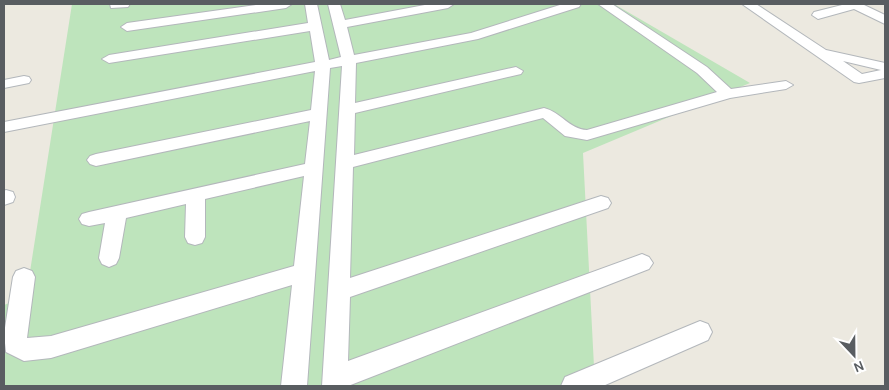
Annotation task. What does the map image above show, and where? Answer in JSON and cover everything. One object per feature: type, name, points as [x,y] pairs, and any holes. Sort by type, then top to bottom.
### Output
[{"type":"street","points":[[127,27],[286,4]]},
{"type":"street","points":[[294,386],[323,65],[311,4]]},
{"type":"street","points":[[334,4],[348,60],[335,382],[642,263]]},
{"type":"street","points":[[339,25],[448,4]]},
{"type":"street","points":[[4,126],[489,33],[575,4]]},
{"type":"street","points":[[604,4],[619,19],[702,70],[728,94]]},
{"type":"street","points":[[748,4],[858,79],[885,74]]},
{"type":"street","points":[[818,14],[854,4],[885,20]]},
{"type":"street","points":[[109,59],[315,26]]},
{"type":"street","points":[[815,51],[885,67]]},
{"type":"street","points":[[347,110],[516,71]]},
{"type":"street","points":[[4,84],[24,80]]},
{"type":"street","points":[[344,164],[544,113],[550,115],[571,134],[587,135],[728,94],[786,85]]},
{"type":"street","points":[[96,160],[318,114]]},
{"type":"street","points":[[89,219],[196,194],[314,159],[345,142]]},
{"type":"street","points":[[195,237],[196,194]]},
{"type":"street","points":[[339,290],[601,203]]},
{"type":"street","points":[[109,258],[117,212]]},
{"type":"street","points":[[24,277],[14,344],[24,350],[51,347],[304,272]]},
{"type":"street","points":[[574,386],[700,332]]},
{"type":"green space","points":[[72,4],[614,4],[750,83],[583,153],[595,386],[4,386],[4,305],[26,297]]}]
